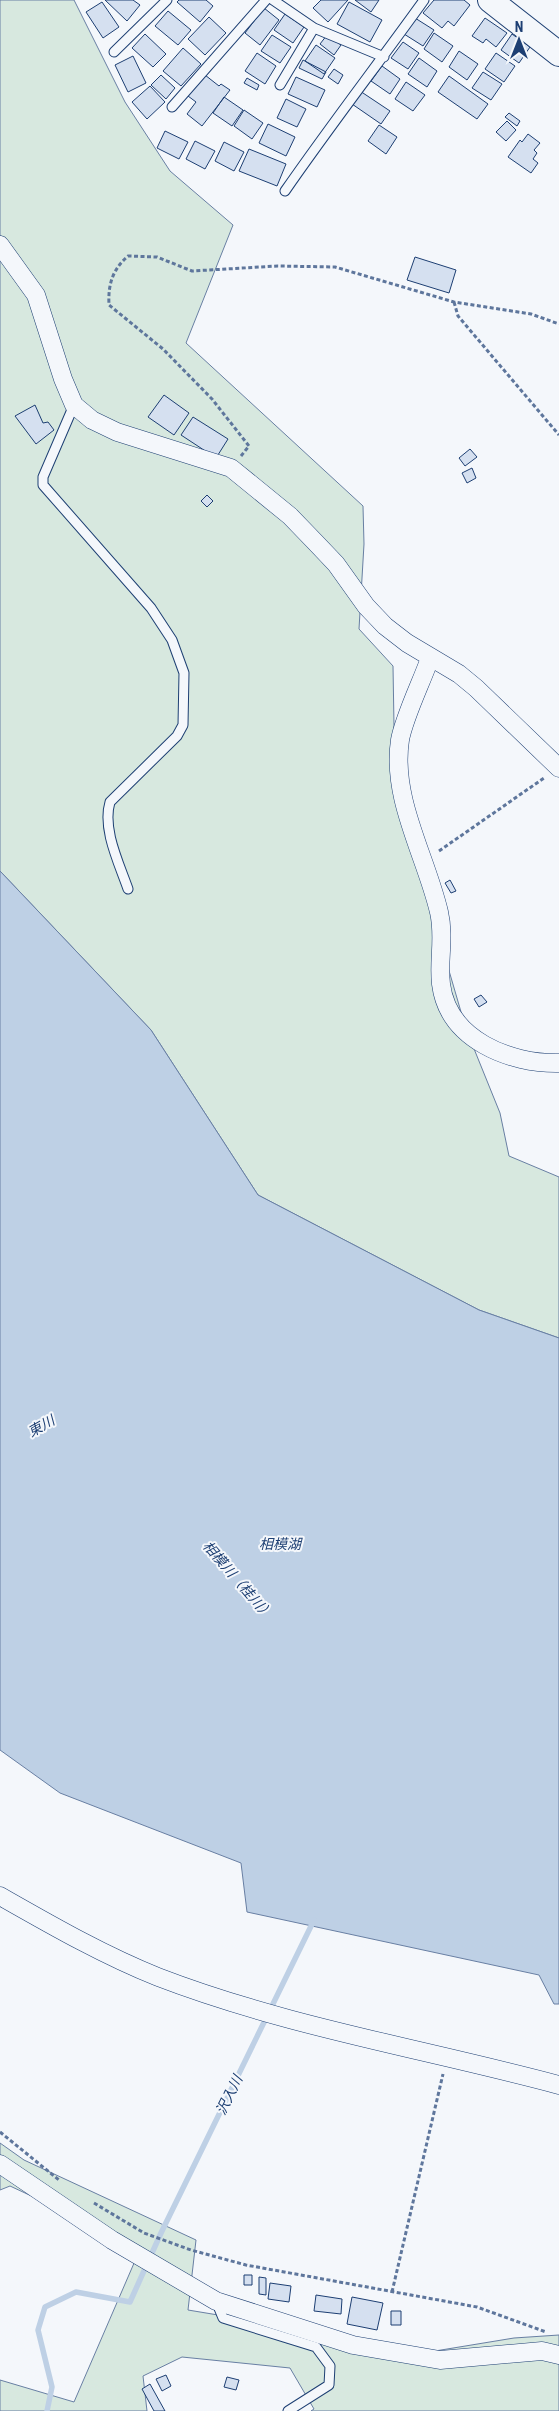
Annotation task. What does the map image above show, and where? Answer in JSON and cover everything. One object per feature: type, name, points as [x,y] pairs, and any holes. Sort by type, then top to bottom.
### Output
[{"type":"main road","points":[[490,0],[559,54]]},
{"type":"street","points":[[0,245],[36,295],[63,379],[74,405],[92,420],[117,432],[231,468],[290,516],[336,564],[366,606],[385,626],[406,643],[459,674],[559,768]]},
{"type":"street","points":[[430,658],[401,738],[399,759],[400,783],[407,814],[424,859],[439,912],[443,935],[441,984],[447,1004],[453,1015],[475,1041],[495,1051],[538,1064],[559,1064]]},
{"type":"street","points":[[0,1896],[100,1950],[157,1976],[260,2011],[362,2039],[447,2056],[559,2085]]},
{"type":"street","points":[[0,2164],[112,2240],[216,2301],[353,2345],[440,2360],[542,2351],[559,2354]]},
{"type":"lane","points":[[114,52],[167,0]]},
{"type":"lane","points":[[172,106],[266,0]]},
{"type":"lane","points":[[273,0],[314,28],[384,57]]},
{"type":"lane","points":[[285,191],[328,128],[384,57],[424,0]]},
{"type":"lane","points":[[280,85],[314,28]]},
{"type":"lane","points":[[74,405],[43,477],[43,485],[151,608],[172,640],[184,673],[183,726],[177,736],[110,802],[107,810],[116,857],[128,889]]},
{"type":"lane","points":[[216,2301],[223,2318],[316,2347],[330,2366],[329,2385],[288,2411]]},
{"type":"path","points":[[231,468],[249,446],[212,399],[163,349],[109,305],[108,290],[111,278],[118,265],[128,256],[157,257],[192,271],[278,266],[335,267],[454,302],[531,314],[559,324]]},
{"type":"path","points":[[454,302],[458,316],[559,435]]},
{"type":"path","points":[[424,859],[447,847],[559,768]]},
{"type":"path","points":[[392,2292],[447,2056]]},
{"type":"path","points":[[0,2132],[65,2185]]},
{"type":"path","points":[[88,2200],[144,2234],[190,2250],[246,2265],[477,2307],[551,2334]]},
{"type":"shaded area","points":[[0,0],[74,0],[125,102],[170,171],[233,225],[186,343],[363,506],[364,544],[359,629],[393,666],[395,785],[466,1029],[500,1113],[509,1156],[559,1177],[559,1338],[479,1310],[258,1195],[151,1030],[0,871]]},
{"type":"shaded area","points":[[0,2143],[24,2160],[196,2240],[188,2310],[435,2351],[514,2338],[559,2335],[559,2411],[311,2411],[314,2409],[290,2368],[182,2357],[143,2376],[147,2411],[0,2411],[0,2380],[74,2402],[141,2247],[10,2186],[0,2190]]},
{"type":"water","name":"相模湖","points":[[0,871],[151,1030],[258,1195],[479,1310],[559,1338],[559,2004],[554,2004],[539,1975],[247,1912],[241,1863],[60,1793],[0,1750]]},
{"type":"building","points":[[105,0],[133,0],[140,5],[127,21]]},
{"type":"building","points":[[179,0],[206,0],[213,6],[200,22],[177,2]]},
{"type":"building","points":[[321,0],[348,0],[328,22],[313,8]]},
{"type":"building","points":[[355,0],[379,0],[371,12]]},
{"type":"building","points":[[434,0],[464,0],[470,5],[454,26],[448,21],[442,28],[423,13]]},
{"type":"building","points":[[102,2],[119,27],[103,38],[86,12]]},
{"type":"building","points":[[349,2],[382,20],[370,42],[337,24]]},
{"type":"building","points":[[264,8],[279,20],[260,45],[245,33]]},
{"type":"building","points":[[168,11],[191,30],[178,45],[155,26]]},
{"type":"building","points":[[285,14],[304,27],[293,43],[274,30]]},
{"type":"building","points":[[209,17],[226,33],[205,55],[188,39]]},
{"type":"building","points":[[415,18],[434,30],[423,46],[404,34]]},
{"type":"building","points":[[485,18],[507,33],[496,47],[486,39],[483,43],[472,36]]},
{"type":"building","points":[[434,33],[453,46],[442,62],[424,49]]},
{"type":"building","points":[[145,34],[166,54],[153,67],[132,48]]},
{"type":"building","points":[[512,34],[530,47],[519,63],[501,50]]},
{"type":"building","points":[[272,35],[291,47],[280,63],[261,51]]},
{"type":"building","points":[[327,35],[341,45],[334,55],[320,44]]},
{"type":"building","points":[[403,42],[419,53],[408,69],[391,58]]},
{"type":"building","points":[[316,45],[335,58],[324,74],[305,61]]},
{"type":"building","points":[[183,48],[201,64],[181,86],[163,71]]},
{"type":"building","points":[[459,51],[478,64],[467,80],[449,67]]},
{"type":"building","points":[[257,53],[276,66],[265,84],[245,71]]},
{"type":"building","points":[[496,53],[515,66],[504,82],[485,69]]},
{"type":"building","points":[[133,56],[146,83],[128,92],[115,65]]},
{"type":"building","points":[[419,58],[437,71],[427,87],[408,74]]},
{"type":"building","points":[[303,60],[326,72],[322,79],[299,68]]},
{"type":"building","points":[[382,66],[400,79],[390,94],[371,81]]},
{"type":"building","points":[[334,69],[343,75],[338,84],[328,77]]},
{"type":"building","points":[[483,72],[502,84],[491,100],[472,88]]},
{"type":"building","points":[[161,75],[175,88],[166,99],[151,85]]},
{"type":"building","points":[[205,75],[219,86],[221,84],[230,90],[202,126],[187,114],[196,102],[188,96]]},
{"type":"building","points":[[449,76],[488,104],[477,119],[438,92]]},
{"type":"building","points":[[296,77],[325,90],[317,107],[288,94]]},
{"type":"building","points":[[247,78],[259,85],[257,90],[244,83]]},
{"type":"building","points":[[406,82],[425,95],[413,111],[395,99]]},
{"type":"building","points":[[150,86],[165,102],[147,119],[132,102]]},
{"type":"building","points":[[360,91],[390,111],[381,124],[352,104]]},
{"type":"building","points":[[224,97],[243,110],[232,126],[213,113]]},
{"type":"building","points":[[286,99],[306,109],[297,127],[277,118]]},
{"type":"building","points":[[244,110],[263,123],[252,139],[234,126]]},
{"type":"building","points":[[509,113],[520,121],[517,126],[505,117]]},
{"type":"building","points":[[507,121],[516,130],[506,141],[496,132]]},
{"type":"building","points":[[268,124],[295,137],[286,156],[259,143]]},
{"type":"building","points":[[379,125],[397,137],[386,154],[368,141]]},
{"type":"building","points":[[165,131],[188,142],[179,159],[157,148]]},
{"type":"building","points":[[528,134],[540,143],[534,150],[537,153],[533,159],[538,163],[531,173],[508,157],[520,140],[522,142]]},
{"type":"building","points":[[195,141],[215,151],[205,169],[186,159]]},
{"type":"building","points":[[224,142],[244,152],[234,171],[215,161]]},
{"type":"building","points":[[249,149],[286,164],[277,186],[239,171]]},
{"type":"building","points":[[415,257],[456,270],[449,293],[407,280]]},
{"type":"building","points":[[164,395],[189,413],[174,435],[148,417]]},
{"type":"building","points":[[35,405],[43,423],[48,422],[54,430],[36,444],[15,416]]},
{"type":"building","points":[[193,417],[228,439],[216,458],[181,435]]},
{"type":"building","points":[[470,449],[477,457],[465,466],[459,458]]},
{"type":"building","points":[[472,468],[476,478],[467,483],[462,473]]},
{"type":"building","points":[[207,495],[213,501],[207,507],[201,501]]},
{"type":"building","points":[[450,880],[456,891],[451,893],[445,883]]},
{"type":"building","points":[[481,995],[487,1002],[479,1007],[474,999]]},
{"type":"building","points":[[244,2275],[252,2275],[252,2285],[244,2285]]},
{"type":"building","points":[[259,2277],[266,2278],[266,2295],[259,2294]]},
{"type":"building","points":[[270,2283],[291,2286],[289,2302],[268,2299]]},
{"type":"building","points":[[316,2295],[342,2299],[341,2314],[314,2311]]},
{"type":"building","points":[[352,2297],[383,2303],[377,2330],[347,2324]]},
{"type":"building","points":[[391,2311],[401,2311],[401,2325],[391,2325]]},
{"type":"building","points":[[166,2375],[171,2386],[162,2391],[156,2379]]},
{"type":"building","points":[[227,2377],[239,2380],[236,2390],[224,2387]]},
{"type":"building","points":[[150,2384],[165,2411],[154,2411],[142,2389]]},
{"type":"waterway","name":"沢入川","points":[[47,2411],[52,2387],[38,2330],[45,2307],[76,2292],[130,2302],[161,2233],[314,1920]]},
{"type":"water label","name":"東川","points":[[41,1426]]},
{"type":"water label","name":"相模川（桂川）","points":[[238,1580]]}]
